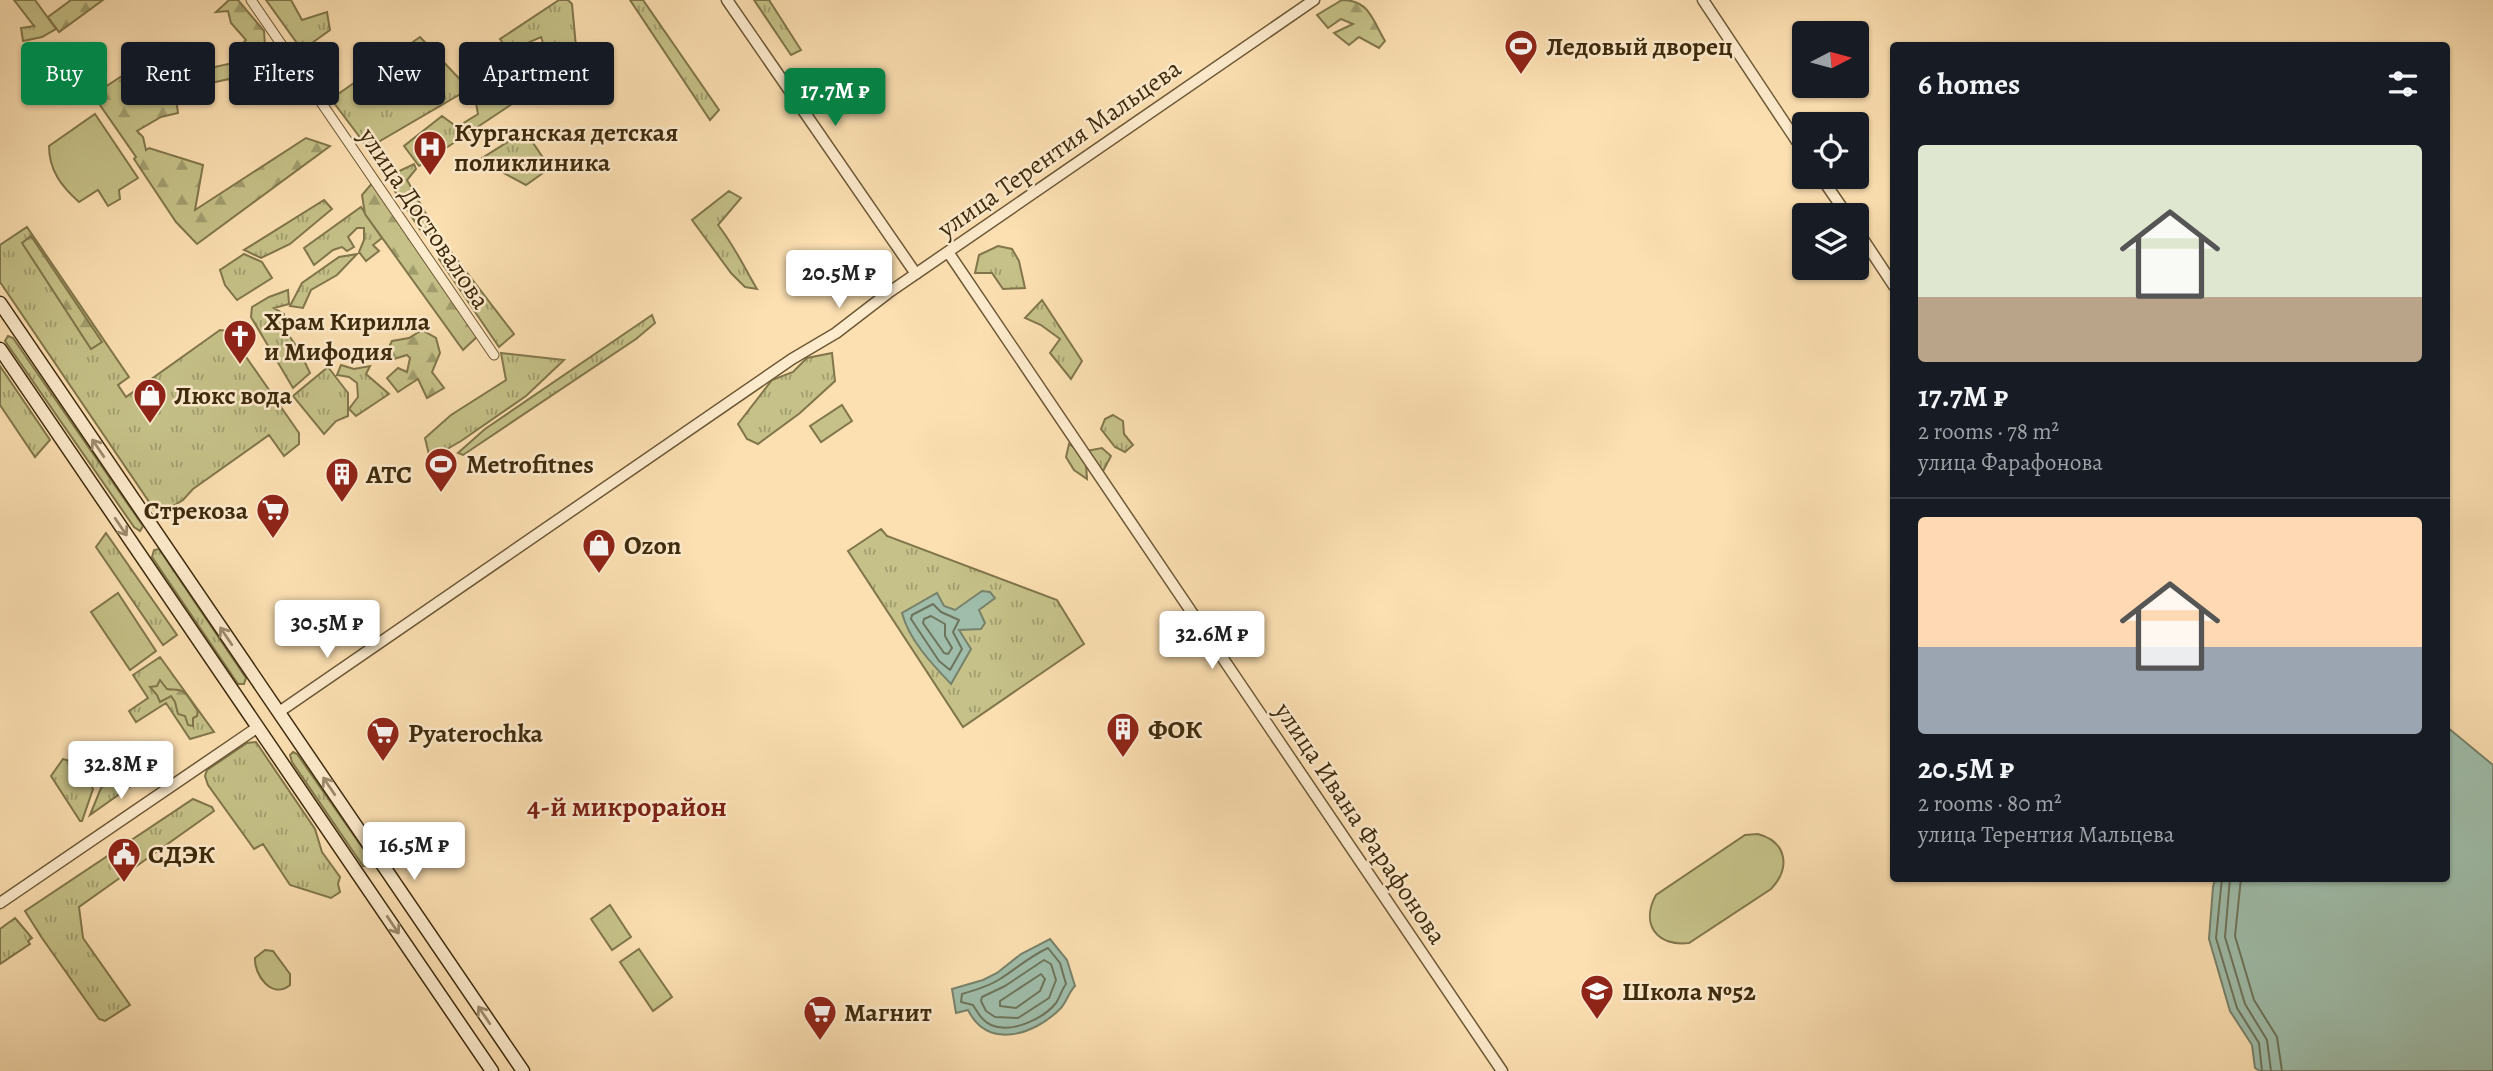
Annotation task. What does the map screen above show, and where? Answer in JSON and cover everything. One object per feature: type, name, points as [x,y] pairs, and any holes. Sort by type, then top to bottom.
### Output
[{"type":"main road","points":[[0,303],[5,321],[158,535],[523,1071]]},
{"type":"main road","points":[[0,349],[492,1071]]},
{"type":"main road","points":[[137,550],[158,535]]},
{"type":"main road","name":"улица Терентия Мальцева","points":[[258,727],[279,712]]},
{"type":"main road","points":[[365,884],[386,870]]},
{"type":"main road","points":[[450,1010],[471,995]]},
{"type":"street","name":"улица Достовалова","points":[[251,0],[494,355]]},
{"type":"street","points":[[727,0],[916,274]]},
{"type":"street","name":"улица Терентия Мальцева","points":[[279,712],[792,359],[836,333],[916,274],[1314,0]]},
{"type":"street","points":[[1703,0],[1792,134]]},
{"type":"street","points":[[1869,248],[1890,280]]},
{"type":"street","name":"улица Ивана Фарафонова","points":[[948,252],[1502,1071]]},
{"type":"street","name":"улица Терентия Мальцева","points":[[0,903],[258,727]]},
{"type":"green space","points":[[14,0],[35,0],[56,29],[42,37],[23,41],[21,28],[34,26]]},
{"type":"green space","points":[[71,0],[103,0],[59,32],[48,17]]},
{"type":"green space","points":[[229,0],[238,0],[264,31],[265,42],[244,42],[246,40],[231,23],[228,11],[216,12]]},
{"type":"green space","points":[[266,0],[291,0],[302,20],[327,12],[330,30],[313,42],[296,42]]},
{"type":"green space","points":[[559,0],[568,0],[572,4],[576,42],[543,42],[541,37],[530,42],[502,42],[500,39]]},
{"type":"green space","points":[[630,0],[643,0],[719,110],[710,120]]},
{"type":"green space","points":[[754,0],[769,0],[801,50],[791,55]]},
{"type":"green space","points":[[1342,0],[1358,3],[1369,12],[1385,41],[1379,48],[1359,37],[1349,45],[1334,33],[1353,24],[1341,19],[1328,28],[1317,15]]},
{"type":"green space","points":[[229,64],[229,79],[215,82],[215,67]]},
{"type":"green space","points":[[445,64],[459,78],[459,95],[445,103]]},
{"type":"green space","points":[[121,77],[121,105],[177,105],[178,113],[161,117],[137,131],[143,137],[146,150],[149,148],[203,165],[195,210],[306,138],[330,146],[197,244],[176,222],[100,105],[107,105],[107,86]]},
{"type":"green space","points":[[353,84],[353,105],[442,105],[368,148],[336,105],[339,105],[339,93]]},
{"type":"green space","points":[[476,105],[510,105],[419,166],[404,146],[442,116],[457,127],[478,114]]},
{"type":"green space","points":[[95,114],[138,178],[119,190],[120,199],[108,206],[98,190],[79,202],[57,177],[51,163],[49,146]]},
{"type":"green space","points":[[525,131],[550,168],[526,185],[479,160]]},
{"type":"green space","points":[[414,164],[416,169],[407,180],[436,232],[425,237],[392,187],[393,174]]},
{"type":"green space","points":[[374,181],[480,334],[463,350],[365,214],[362,195]]},
{"type":"green space","points":[[729,191],[741,198],[718,225],[757,289],[745,287],[731,273],[692,220]]},
{"type":"green space","points":[[324,200],[332,209],[290,244],[261,258],[244,250]]},
{"type":"green space","points":[[361,207],[382,238],[373,245],[379,251],[366,261],[359,252],[364,240],[364,228],[357,228],[348,237],[354,247],[347,251],[342,247],[333,250],[314,265],[304,248]]},
{"type":"green space","points":[[27,227],[129,377],[118,385],[126,397],[220,330],[228,331],[299,433],[299,444],[284,456],[269,435],[193,489],[183,500],[158,515],[0,282],[0,245]]},
{"type":"green space","points":[[31,236],[102,342],[91,349],[22,243]]},
{"type":"green space","points":[[445,244],[514,334],[499,347],[439,259]]},
{"type":"green space","points":[[998,246],[1012,249],[1019,261],[1025,288],[1003,289],[992,273],[975,273],[979,255]]},
{"type":"green space","points":[[244,254],[262,262],[272,278],[237,300],[225,285],[220,270]]},
{"type":"green space","points":[[357,254],[337,275],[311,290],[303,308],[290,306],[302,283],[339,257]]},
{"type":"green space","points":[[288,290],[289,304],[274,308],[284,314],[283,327],[299,350],[310,373],[293,388],[251,317],[252,307]]},
{"type":"green space","points":[[1042,300],[1082,361],[1071,379],[1050,353],[1060,339],[1041,325],[1025,318]]},
{"type":"green space","points":[[652,315],[655,323],[636,339],[463,455],[458,453],[485,429]]},
{"type":"green space","points":[[422,330],[436,338],[440,353],[432,372],[444,388],[427,398],[418,379],[398,392],[387,378],[398,368],[407,372],[410,358],[407,355],[383,359],[392,341],[409,338]]},
{"type":"green space","points":[[8,336],[13,338],[143,526],[140,531],[134,527],[5,341]]},
{"type":"green space","points":[[501,353],[564,360],[526,396],[430,459],[425,438],[451,415],[506,380]]},
{"type":"green space","points":[[832,353],[835,381],[800,413],[758,444],[747,439],[738,424],[772,380],[793,372],[807,358]]},
{"type":"green space","points":[[341,365],[354,369],[370,366],[366,374],[389,394],[356,416],[349,409],[358,397],[357,383],[349,377],[337,375]]},
{"type":"green space","points":[[0,366],[50,440],[35,457],[0,405]]},
{"type":"green space","points":[[328,367],[348,393],[348,416],[336,421],[324,434],[293,396]]},
{"type":"green space","points":[[842,405],[852,421],[821,442],[810,426]]},
{"type":"green space","points":[[1113,415],[1123,421],[1124,434],[1133,445],[1125,452],[1115,447],[1101,429],[1105,419]]},
{"type":"green space","points":[[1069,444],[1081,452],[1102,448],[1111,456],[1101,475],[1086,464],[1087,479],[1074,470],[1066,457]]},
{"type":"green space","points":[[881,529],[887,536],[1057,600],[1084,644],[963,727],[848,551]]},
{"type":"green space","points":[[106,533],[177,635],[163,645],[96,547]]},
{"type":"green space","points":[[159,549],[246,678],[244,684],[238,684],[152,557],[154,550]]},
{"type":"green space","points":[[118,593],[156,651],[130,670],[91,612]]},
{"type":"green space","points":[[160,657],[214,732],[190,739],[166,703],[136,722],[129,711],[148,698],[133,675]]},
{"type":"green space","points":[[160,680],[167,689],[182,691],[189,698],[198,711],[193,718],[193,726],[188,725],[185,716],[178,714],[171,696],[160,702],[150,687],[157,686]]},
{"type":"green space","points":[[256,742],[315,829],[322,852],[340,877],[340,892],[331,898],[290,885],[263,844],[254,849],[208,785],[205,776],[207,770],[247,743]]},
{"type":"green space","points":[[293,752],[371,860],[370,866],[363,866],[292,762],[290,755]]},
{"type":"green space","points":[[63,759],[77,763],[93,789],[82,821],[51,776]]},
{"type":"green space","points":[[126,772],[145,776],[90,815],[101,788]]},
{"type":"green space","points":[[193,799],[212,807],[214,811],[79,907],[83,938],[130,1005],[105,1021],[99,1019],[25,911]]},
{"type":"green space","points":[[1758,834],[1775,843],[1783,857],[1781,873],[1771,889],[1689,943],[1668,941],[1654,931],[1650,915],[1656,895],[1745,835]]},
{"type":"green space","points":[[610,905],[631,937],[612,950],[591,919]]},
{"type":"green space","points":[[15,918],[32,938],[28,941],[30,944],[0,964],[0,929]]},
{"type":"green space","points":[[639,949],[672,997],[653,1011],[620,962]]},
{"type":"green space","points":[[265,950],[273,951],[290,974],[290,985],[277,990],[265,984],[255,965],[255,958]]},
{"type":"water","points":[[982,591],[990,592],[995,598],[979,610],[985,623],[981,629],[959,630],[971,649],[951,684],[916,642],[902,613],[937,593],[944,606],[955,610]]},
{"type":"water","points":[[2450,729],[2493,765],[2493,1071],[2260,1071],[2255,1068],[2252,1045],[2230,1011],[2209,939],[2214,882],[2450,882]]},
{"type":"water","points":[[1050,939],[1067,960],[1075,986],[1062,1006],[1049,1018],[1025,1031],[999,1034],[977,1023],[968,1010],[956,1013],[952,989],[997,973],[1021,954]]},
{"type":"place","name":"Ледовый дворец","points":[[1521,76]]},
{"type":"place","name":"Курганская детская поликлиника","points":[[430,177]]},
{"type":"place","name":"Храм Кирилла и Мифодия","points":[[240,366]]},
{"type":"place","name":"Люкс вода","points":[[150,425]]},
{"type":"place","name":"Metrofitnes","points":[[441,494]]},
{"type":"place","name":"АТС","points":[[342,504]]},
{"type":"place","name":"Стрекоза","points":[[273,540]]},
{"type":"place","name":"Ozon","points":[[599,575]]},
{"type":"place","name":"ФОК","points":[[1123,759]]},
{"type":"place","name":"Pyaterochka","points":[[383,763]]},
{"type":"place","name":"СДЭК","points":[[124,884]]},
{"type":"place","name":"Школа №52","points":[[1597,1021]]},
{"type":"place","name":"Магнит","points":[[820,1042]]},
{"type":"district","name":"4-й микрорайон","points":[[627,806]]}]
